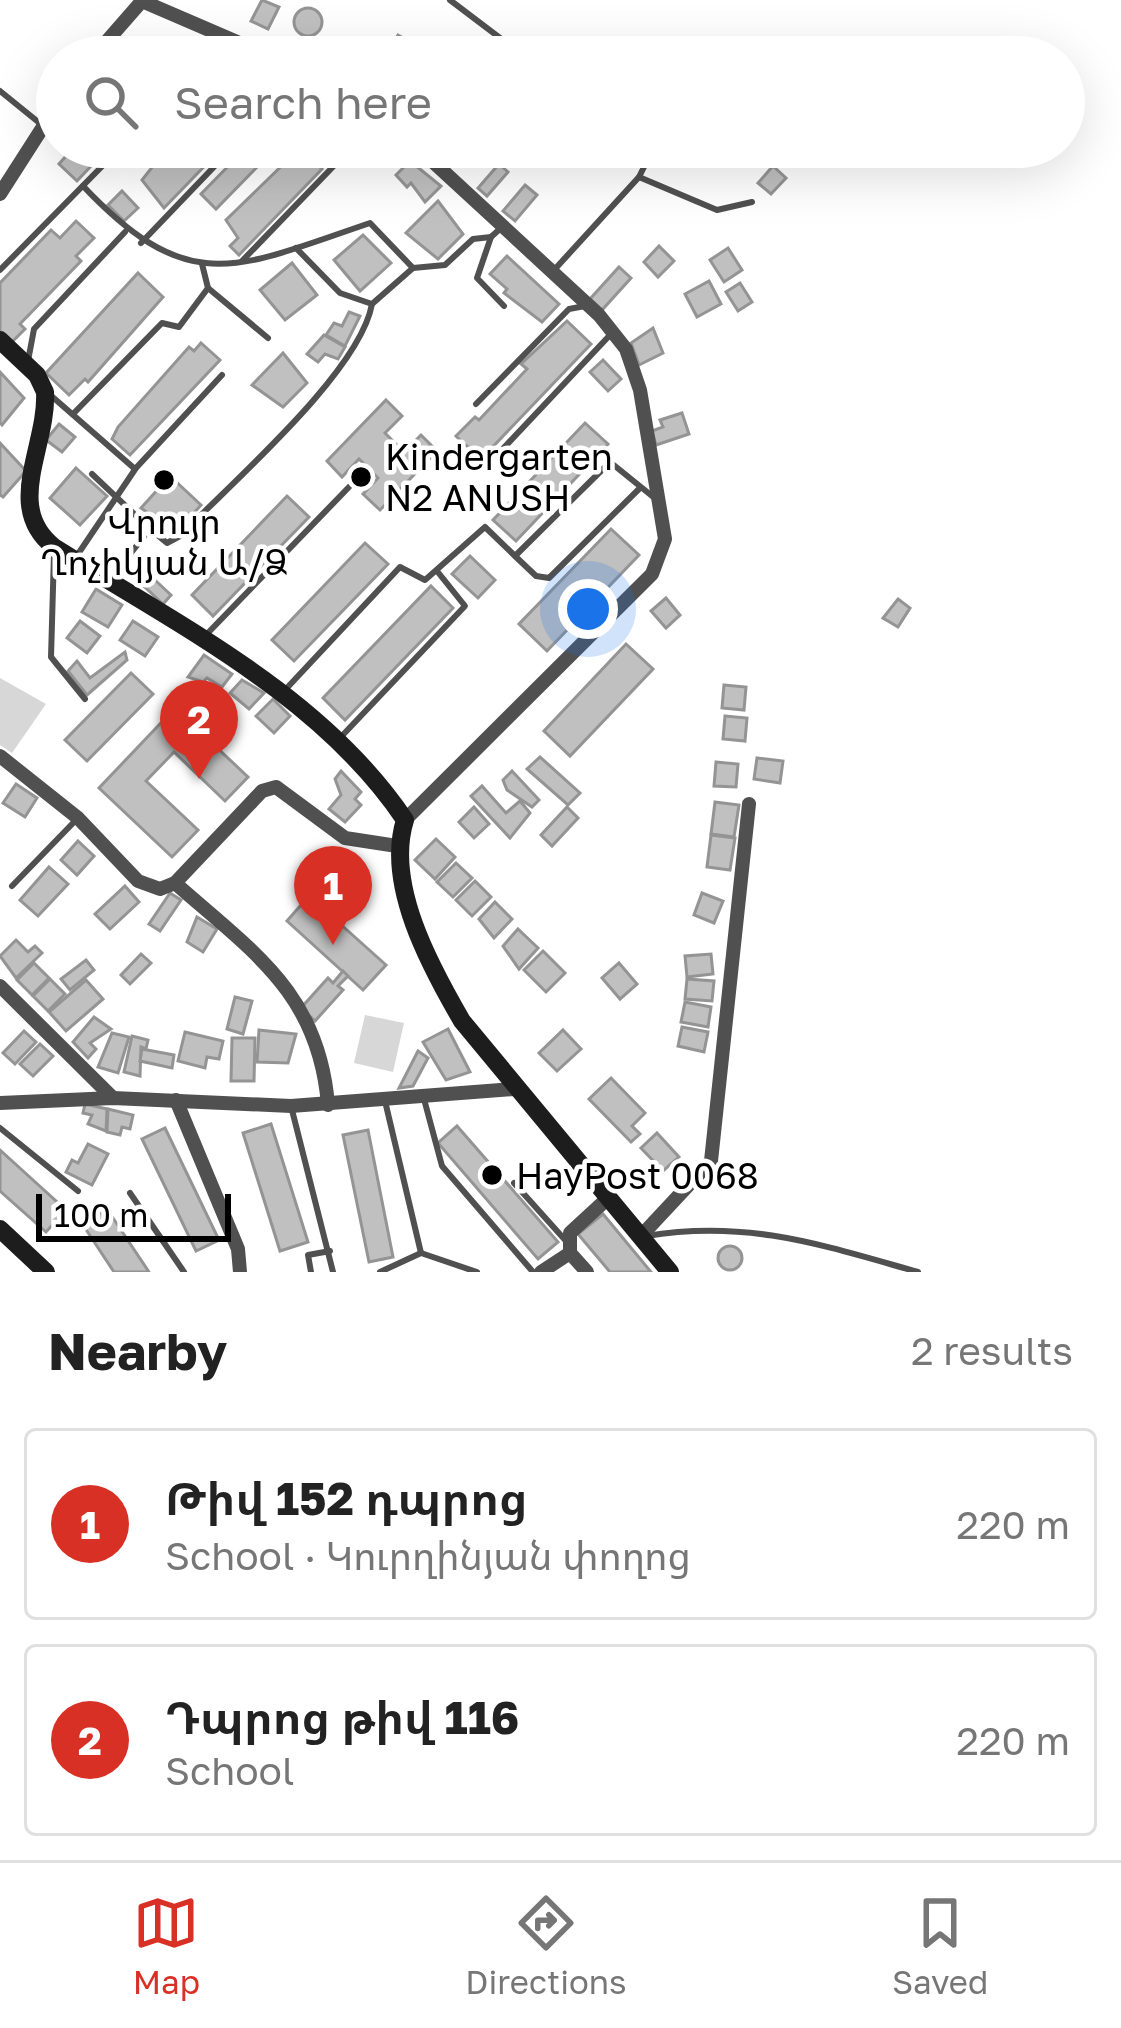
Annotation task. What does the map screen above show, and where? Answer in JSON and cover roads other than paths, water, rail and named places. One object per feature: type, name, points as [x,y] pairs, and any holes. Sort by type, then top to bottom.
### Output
[{"type":"street","points":[[111,36],[142,1],[226,36]]},
{"type":"street","points":[[0,194],[36,135]]},
{"type":"street","points":[[440,168],[589,305],[626,350],[640,390],[665,539],[652,574],[405,820],[397,846],[435,974],[514,1089],[670,1272]]},
{"type":"street","points":[[0,340],[43,388],[46,409],[28,505],[32,526],[54,548],[282,694],[371,774],[405,820]]},
{"type":"street","points":[[0,756],[78,818],[148,888],[175,883],[262,791],[276,787],[344,838],[397,846]]},
{"type":"street","points":[[640,1237],[711,1161],[749,804]]},
{"type":"street","points":[[175,883],[270,968],[294,998],[320,1045],[328,1105]]},
{"type":"street","points":[[0,986],[113,1098]]},
{"type":"street","points":[[0,1103],[113,1098],[328,1105],[514,1089]]},
{"type":"street","points":[[176,1100],[238,1249],[240,1272]]},
{"type":"street","points":[[537,1272],[568,1246],[608,1198]]},
{"type":"street","points":[[0,1229],[46,1272]]},
{"type":"street","points":[[568,1246],[587,1272]]},
{"type":"lane","points":[[450,0],[497,36]]},
{"type":"lane","points":[[0,92],[36,120]]},
{"type":"lane","points":[[0,270],[101,168]]},
{"type":"lane","points":[[141,243],[213,168]]},
{"type":"lane","points":[[239,264],[332,168]]},
{"type":"lane","points":[[553,272],[643,168]]},
{"type":"lane","points":[[639,177],[717,210],[752,202]]},
{"type":"lane","points":[[83,186],[141,243],[178,261],[239,264],[370,224],[412,268]]},
{"type":"lane","points":[[503,226],[491,237],[477,278],[504,306]]},
{"type":"lane","points":[[26,364],[34,328],[126,231]]},
{"type":"lane","points":[[92,474],[167,543],[180,536],[334,376],[368,328],[372,304],[412,268],[445,265],[473,239],[491,237]]},
{"type":"lane","points":[[296,248],[340,293],[372,304]]},
{"type":"lane","points":[[202,264],[208,288],[268,338]]},
{"type":"lane","points":[[73,414],[162,323],[179,327],[208,288]]},
{"type":"lane","points":[[476,404],[569,309],[589,305]]},
{"type":"lane","points":[[497,455],[613,332]]},
{"type":"lane","points":[[74,560],[135,470],[222,375]]},
{"type":"lane","points":[[43,388],[135,470]]},
{"type":"lane","points":[[515,556],[602,466],[616,463],[660,502]]},
{"type":"lane","points":[[202,640],[349,487]]},
{"type":"lane","points":[[282,694],[400,567],[425,580],[485,527],[536,576],[549,578],[640,488]]},
{"type":"lane","points":[[108,581],[150,529]]},
{"type":"lane","points":[[54,548],[47,641],[51,657],[85,699]]},
{"type":"lane","points":[[337,742],[465,606],[437,571]]},
{"type":"lane","points":[[12,886],[78,818]]},
{"type":"lane","points":[[424,1099],[442,1166],[537,1272]]},
{"type":"lane","points":[[385,1101],[421,1253]]},
{"type":"lane","points":[[291,1106],[333,1272]]},
{"type":"lane","points":[[0,1128],[79,1191]]},
{"type":"lane","points":[[514,1183],[568,1246]]},
{"type":"lane","points":[[130,1193],[184,1272]]},
{"type":"lane","points":[[640,1237],[701,1226],[764,1230],[918,1272]]},
{"type":"lane","points":[[311,1272],[308,1255],[330,1251]]},
{"type":"lane","points":[[380,1272],[421,1253],[476,1272]]},
{"type":"place","name":"Kindergarten N2 ANUSH","points":[[361,477]]},
{"type":"place","name":"Վրույր Ղոչիկյան Ա/Ձ","points":[[164,480]]},
{"type":"place","name":"Դպրոց թիվ 116","points":[[199,779]]},
{"type":"place","name":"Թիվ 152 դպրոց","points":[[333,945]]},
{"type":"place","name":"HayPost 0068","points":[[492,1175]]}]
